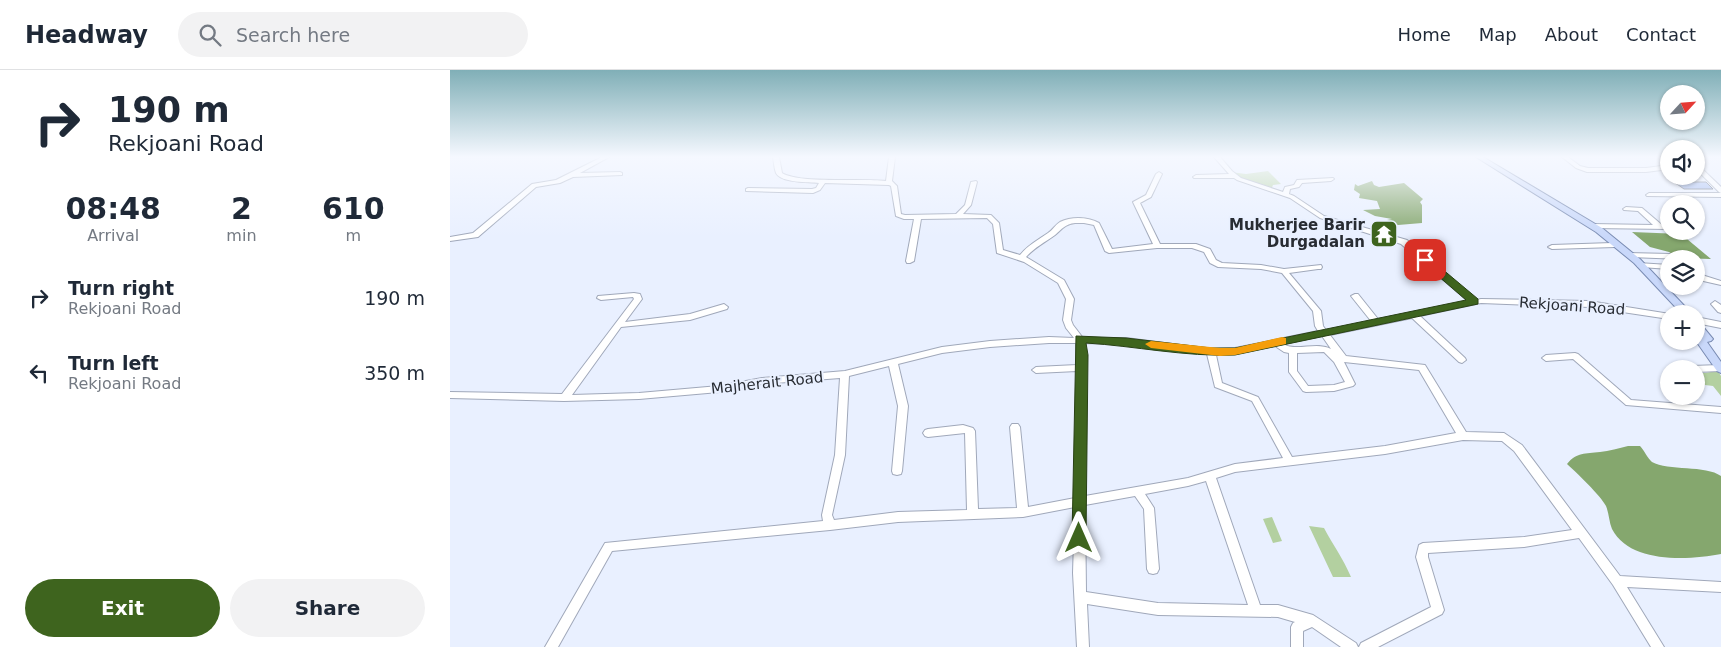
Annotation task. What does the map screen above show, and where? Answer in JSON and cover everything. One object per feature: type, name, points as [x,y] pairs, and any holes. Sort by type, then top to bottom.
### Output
[{"type":"main road","points":[[1520,184],[1558,207],[1612,245],[1642,273],[1672,305]]},
{"type":"main road","points":[[1525,184],[1592,226],[1630,255],[1679,305]]},
{"type":"main road","points":[[1705,334],[1721,356]]},
{"type":"main road","points":[[1705,346],[1721,368]]},
{"type":"street","points":[[450,239],[475,235],[534,185],[543,184]]},
{"type":"street","points":[[748,190],[814,191],[821,184]]},
{"type":"street","points":[[891,184],[894,186],[898,215],[918,217],[981,215],[993,218],[998,227],[1000,251],[1008,255],[1022,257],[1061,282],[1070,299],[1067,320],[1069,326],[1080,339],[1082,355],[1079,503],[1080,598],[1083,647]]},
{"type":"street","points":[[958,216],[968,205],[973,184]]},
{"type":"street","points":[[1154,184],[1149,196],[1136,202],[1157,246]]},
{"type":"street","points":[[1255,184],[1285,195],[1327,219],[1404,242],[1474,302]]},
{"type":"street","points":[[1285,195],[1287,188],[1297,186],[1298,184]]},
{"type":"street","points":[[1649,195],[1720,190]]},
{"type":"street","points":[[1626,209],[1640,209],[1660,227]]},
{"type":"street","points":[[910,261],[918,217]]},
{"type":"street","points":[[1022,257],[1035,242],[1049,236],[1060,225],[1085,220],[1098,224],[1109,250],[1157,246],[1193,246],[1207,252],[1213,261],[1221,264],[1284,271],[1318,267]]},
{"type":"street","points":[[1592,226],[1660,227]]},
{"type":"street","points":[[1552,247],[1612,245]]},
{"type":"street","points":[[1630,255],[1660,256]]},
{"type":"street","points":[[1641,266],[1660,267]]},
{"type":"street","points":[[1284,271],[1317,311],[1319,326],[1344,359],[1422,367],[1463,436]]},
{"type":"street","points":[[1705,279],[1721,283]]},
{"type":"street","points":[[564,398],[638,299],[637,296],[601,298]]},
{"type":"street","points":[[1355,296],[1377,323]]},
{"type":"street","name":"Rekjoani Road","points":[[1080,339],[1126,341],[1211,352],[1235,351],[1474,302],[1589,304],[1660,315]]},
{"type":"street","points":[[619,325],[690,317],[724,308]]},
{"type":"street","points":[[1414,315],[1462,360]]},
{"type":"street","points":[[1705,323],[1721,325]]},
{"type":"street","name":"Majherait Road","points":[[450,395],[564,398],[639,396],[718,389],[762,381],[845,374],[942,350],[990,344],[1080,339]]},
{"type":"street","points":[[1278,342],[1279,346],[1287,350],[1325,349],[1335,356],[1350,384],[1334,388],[1306,389],[1293,372],[1293,350]]},
{"type":"street","points":[[1211,352],[1218,385],[1255,399],[1290,462]]},
{"type":"street","points":[[1546,358],[1575,356],[1629,403],[1721,410]]},
{"type":"street","points":[[893,362],[903,406],[897,471]]},
{"type":"street","points":[[1036,370],[1081,368]]},
{"type":"street","points":[[1705,369],[1721,368]]},
{"type":"street","points":[[830,525],[827,515],[840,455],[845,374]]},
{"type":"street","points":[[1015,427],[1023,512]]},
{"type":"street","points":[[928,433],[963,429],[970,431],[973,514]]},
{"type":"street","points":[[551,647],[609,546],[898,517],[1023,512],[1138,492],[1210,476],[1235,468],[1385,450],[1463,436],[1504,437],[1511,440],[1617,581],[1658,647]]},
{"type":"street","points":[[1210,476],[1256,610]]},
{"type":"street","points":[[1138,492],[1148,508],[1153,569]]},
{"type":"street","points":[[1365,647],[1438,610],[1422,557],[1423,548],[1524,542],[1580,532]]},
{"type":"street","points":[[1617,581],[1721,587]]},
{"type":"street","points":[[1080,598],[1158,609],[1256,610],[1289,613],[1313,621],[1352,647]]},
{"type":"street","points":[[1297,647],[1297,628],[1313,621]]},
{"type":"shaded area","points":[[1253,184],[1281,184],[1273,185],[1271,190]]},
{"type":"shaded area","points":[[1355,184],[1358,186],[1373,184],[1379,187],[1405,184],[1423,199],[1420,202],[1422,205],[1422,223],[1398,225],[1387,220],[1392,219],[1375,216],[1363,210],[1380,209],[1377,201],[1359,198],[1360,194],[1354,190]]},
{"type":"shaded area","points":[[1632,232],[1660,233],[1660,240],[1688,240],[1700,250],[1661,250],[1650,247]]},
{"type":"shaded area","points":[[1718,371],[1721,376],[1721,396],[1713,386],[1705,385],[1705,373]]},
{"type":"shaded area","points":[[1628,446],[1640,446],[1650,461],[1659,465],[1706,470],[1721,476],[1721,554],[1693,558],[1661,557],[1632,549],[1621,540],[1612,529],[1606,506],[1588,484],[1567,464],[1574,457],[1582,454]]},
{"type":"shaded area","points":[[1272,517],[1282,541],[1273,543],[1263,519]]},
{"type":"shaded area","points":[[1309,526],[1324,528],[1351,577],[1333,577]]},
{"type":"building","points":[[1708,184],[1713,189],[1684,189],[1678,185]]},
{"type":"slow traffic","points":[[1151,344],[1220,352],[1235,351],[1282,341]]},
{"type":"place","name":"Mukherjee Barir Durgadalan","points":[[1384,234]]},
{"type":"route","points":[[1079,538],[1082,355],[1080,339],[1126,341],[1211,352],[1235,351],[1474,302],[1425,260]]}]
